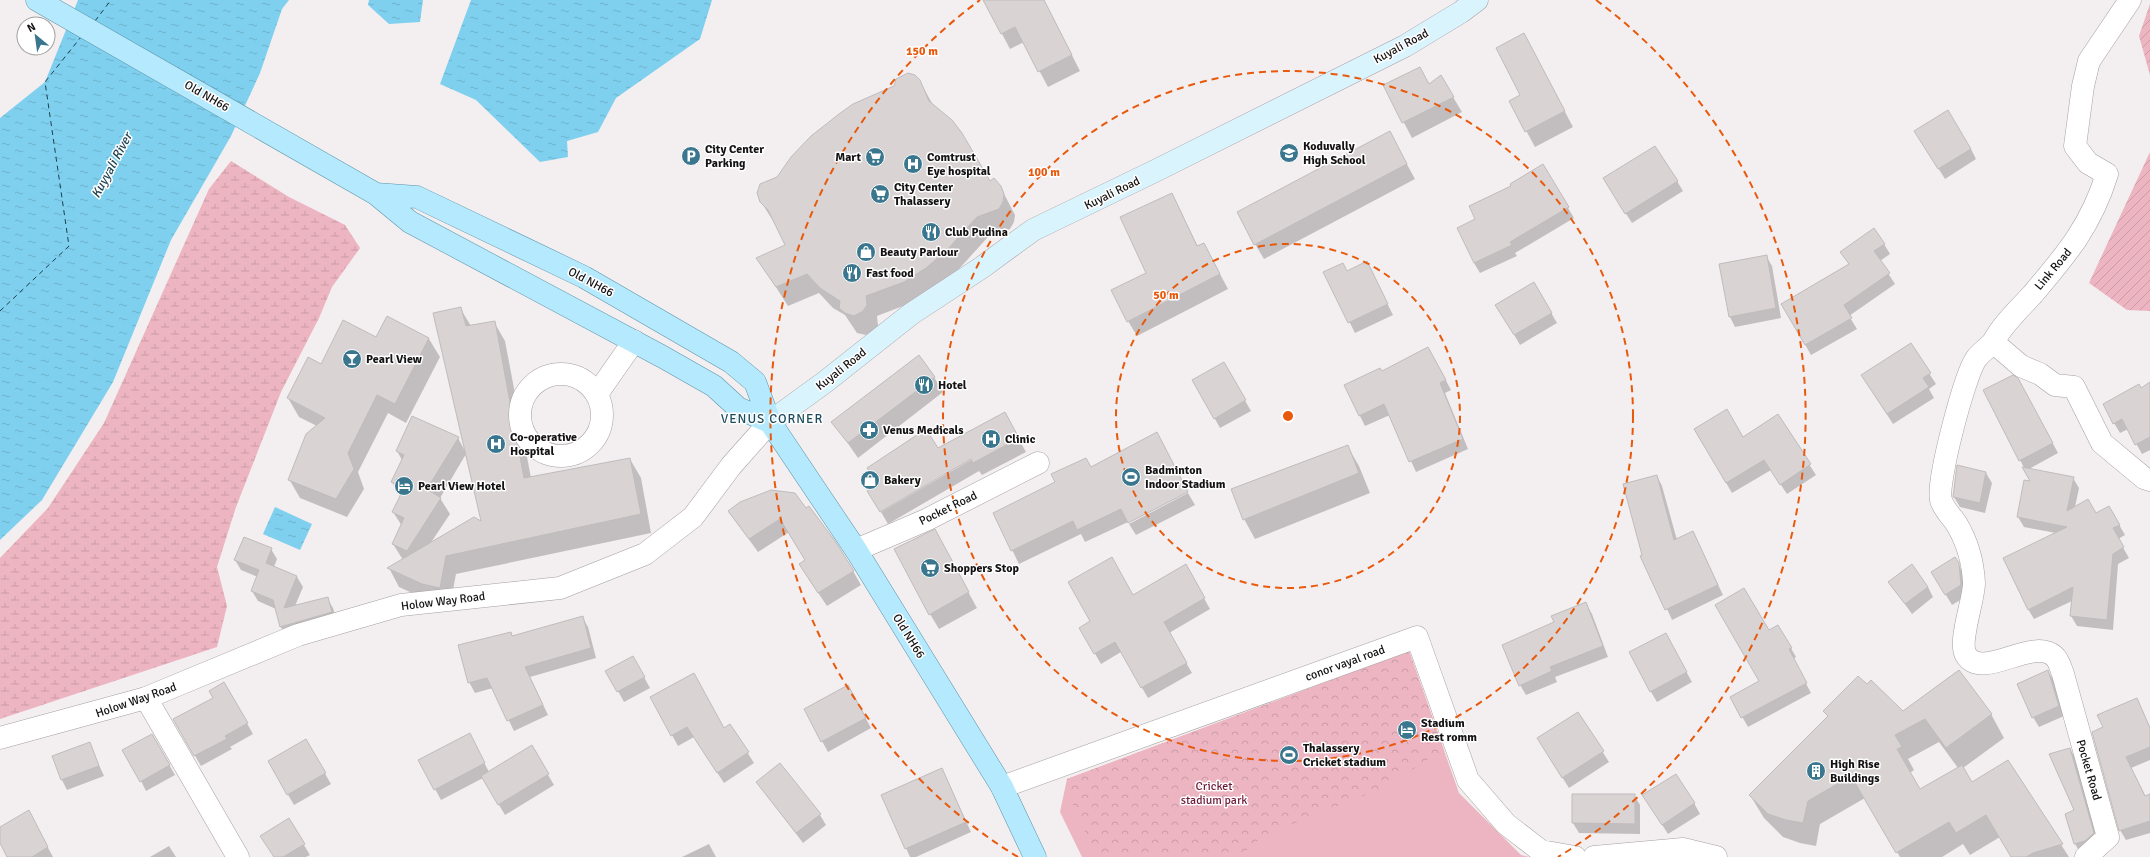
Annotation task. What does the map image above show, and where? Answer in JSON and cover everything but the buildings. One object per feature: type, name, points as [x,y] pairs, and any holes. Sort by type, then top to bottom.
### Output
[{"type":"main road","name":"Old NH66","points":[[37,0],[376,194],[410,222],[634,341],[714,386],[738,408],[770,422]]},
{"type":"main road","name":"Kuyali Road","points":[[770,422],[825,382],[911,314],[981,268],[1033,230],[1149,175],[1405,46],[1461,12],[1477,0]]},
{"type":"main road","name":"Old NH66","points":[[376,194],[417,197],[584,278],[658,318],[731,362],[755,382],[770,422],[856,550],[1002,787],[1036,857]]},
{"type":"street","name":"Link Road","points":[[1993,342],[2012,316],[2070,250],[2087,225],[2100,195],[2107,174],[2088,163],[2075,146],[2076,130],[2089,61],[2130,0]]},
{"type":"street","points":[[597,394],[634,341]]},
{"type":"street","points":[[1993,342],[2021,366],[2040,374],[2055,385],[2074,387],[2102,443],[2144,478],[2150,480]]},
{"type":"street","name":"Pocket Road","points":[[1993,342],[1976,360],[1960,403],[1943,473],[1941,500],[1959,528],[1970,552],[1974,584],[1966,626],[1964,645],[1965,655],[1972,661],[1992,663],[2039,650],[2048,652],[2056,657],[2064,674],[2108,837],[2086,857]]},
{"type":"street","name":"Holow Way Road","points":[[0,738],[146,698],[312,630],[401,605],[560,588],[645,554],[693,517],[732,466],[770,422]]},
{"type":"street","name":"Pocket Road","points":[[856,550],[926,520],[1038,463]]},
{"type":"street","name":"conor vayal road","points":[[1002,787],[1416,637],[1468,780],[1506,824],[1541,851],[1575,857]]},
{"type":"street","points":[[146,698],[238,857]]},
{"type":"street","points":[[1594,857],[1683,849],[1716,857]]},
{"type":"green space","points":[[2150,4],[2150,75],[2139,36]]},
{"type":"green space","points":[[2150,152],[2150,311],[2127,310],[2089,283]]},
{"type":"green space","points":[[231,161],[289,197],[345,225],[360,248],[332,287],[319,318],[281,392],[236,507],[217,567],[227,606],[217,647],[0,719],[0,558],[48,508],[104,423],[209,189]]},
{"type":"green space","name":"Cricket stadium park","points":[[1409,651],[1459,793],[1521,855],[1529,857],[1082,857],[1060,812],[1067,779]]},
{"type":"green space","name":"Cricket stadium park","points":[[1409,651],[1444,750],[1381,789],[1265,835],[1238,857],[1097,857],[1074,809],[1067,779]]},
{"type":"water","name":"Kuyyali River","points":[[78,0],[289,0],[282,9],[260,73],[231,136],[171,240],[113,382],[42,500],[0,540],[0,118],[45,82]]},
{"type":"water","points":[[369,0],[423,0],[420,22],[389,24],[368,5]]},
{"type":"water","points":[[471,0],[712,0],[700,39],[616,98],[598,132],[567,141],[568,157],[540,162],[476,100],[440,84]]},
{"type":"water","points":[[275,507],[312,524],[300,550],[263,534]]},
{"type":"ferry route","points":[[95,21],[111,0]]},
{"type":"ferry route","points":[[0,311],[69,246],[45,82],[81,37]]},
{"type":"place","name":"Koduvally High School","points":[[1289,153]]},
{"type":"place","name":"City Center Parking","points":[[691,156]]},
{"type":"place","name":"Mart","points":[[875,157]]},
{"type":"place","name":"Comtrust Eye hospital","points":[[913,164]]},
{"type":"place","name":"City Center Thalassery","points":[[880,194]]},
{"type":"place","name":"Club Pudina","points":[[931,232]]},
{"type":"place","name":"Beauty Parlour","points":[[866,252]]},
{"type":"place","name":"Fast food","points":[[852,273]]},
{"type":"place","name":"Pearl View","points":[[352,359]]},
{"type":"place","name":"Hotel","points":[[924,385]]},
{"type":"place","name":"Venus Medicals","points":[[869,430]]},
{"type":"place","name":"Clinic","points":[[991,439]]},
{"type":"place","name":"Co-operative Hospital","points":[[496,444]]},
{"type":"place","name":"Badminton Indoor Stadium","points":[[1131,477]]},
{"type":"place","name":"Bakery","points":[[870,480]]},
{"type":"place","name":"Pearl View Hotel","points":[[404,486]]},
{"type":"place","name":"Shoppers Stop","points":[[930,568]]},
{"type":"place","name":"Stadium Rest romm","points":[[1407,730]]},
{"type":"place","name":"Thalassery Cricket stadium","points":[[1289,755]]},
{"type":"place","name":"High Rise Buildings","points":[[1816,771]]},
{"type":"district","name":"VENUS CORNER","points":[[772,418]]}]
